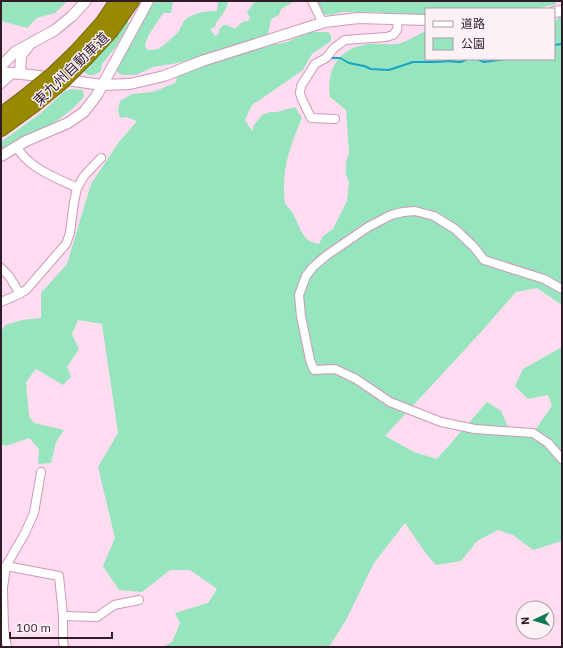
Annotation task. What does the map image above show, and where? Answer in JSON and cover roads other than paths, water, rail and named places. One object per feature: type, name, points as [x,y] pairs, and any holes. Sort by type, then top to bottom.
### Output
[{"type":"highway","name":"東九州自動車道","points":[[81,54],[117,1]]},
{"type":"highway","name":"東九州自動車道","points":[[1,128],[29,101],[52,75],[110,31],[132,1]]},
{"type":"highway","name":"東九州自動車道","points":[[1,115],[29,101]]},
{"type":"street","points":[[1,84],[17,73],[25,50],[61,25],[86,1]]},
{"type":"street","points":[[1,156],[16,146],[68,123],[80,116],[91,104],[102,86],[148,1]]},
{"type":"street","points":[[312,1],[323,23]]},
{"type":"street","points":[[1,72],[17,73],[102,86],[123,85],[150,80],[202,61],[323,23],[358,18],[425,20]]},
{"type":"street","points":[[334,119],[311,118],[301,98],[300,89],[313,67],[315,64],[326,58],[334,48],[345,40],[386,37],[393,35],[397,30],[398,19]]},
{"type":"street","points":[[1,66],[15,52],[35,42]]},
{"type":"street","points":[[16,146],[30,164],[76,188]]},
{"type":"street","points":[[1,302],[26,290],[66,244],[70,233],[76,188],[84,176],[101,158]]},
{"type":"street","points":[[562,289],[544,279],[484,260],[474,247],[455,229],[434,216],[415,211],[391,215],[368,227],[327,255],[313,267],[306,276],[299,295],[301,316],[310,360],[314,370],[335,369],[356,379],[390,402],[441,422],[475,429],[533,433],[548,443],[562,459]]},
{"type":"street","points":[[1,268],[9,276],[20,294]]},
{"type":"street","points":[[7,647],[5,640],[4,612],[4,578],[6,566],[25,533],[34,513],[41,472]]},
{"type":"street","points":[[6,566],[59,576],[64,647]]},
{"type":"street","points":[[63,616],[97,617],[114,605],[139,600]]},
{"type":"waterway","points":[[555,45],[562,44]]},
{"type":"waterway","points":[[328,60],[332,58],[340,58],[349,63],[371,69],[389,70],[413,62],[461,62],[465,60]]},
{"type":"waterway","points":[[479,60],[484,62],[498,60]]}]
